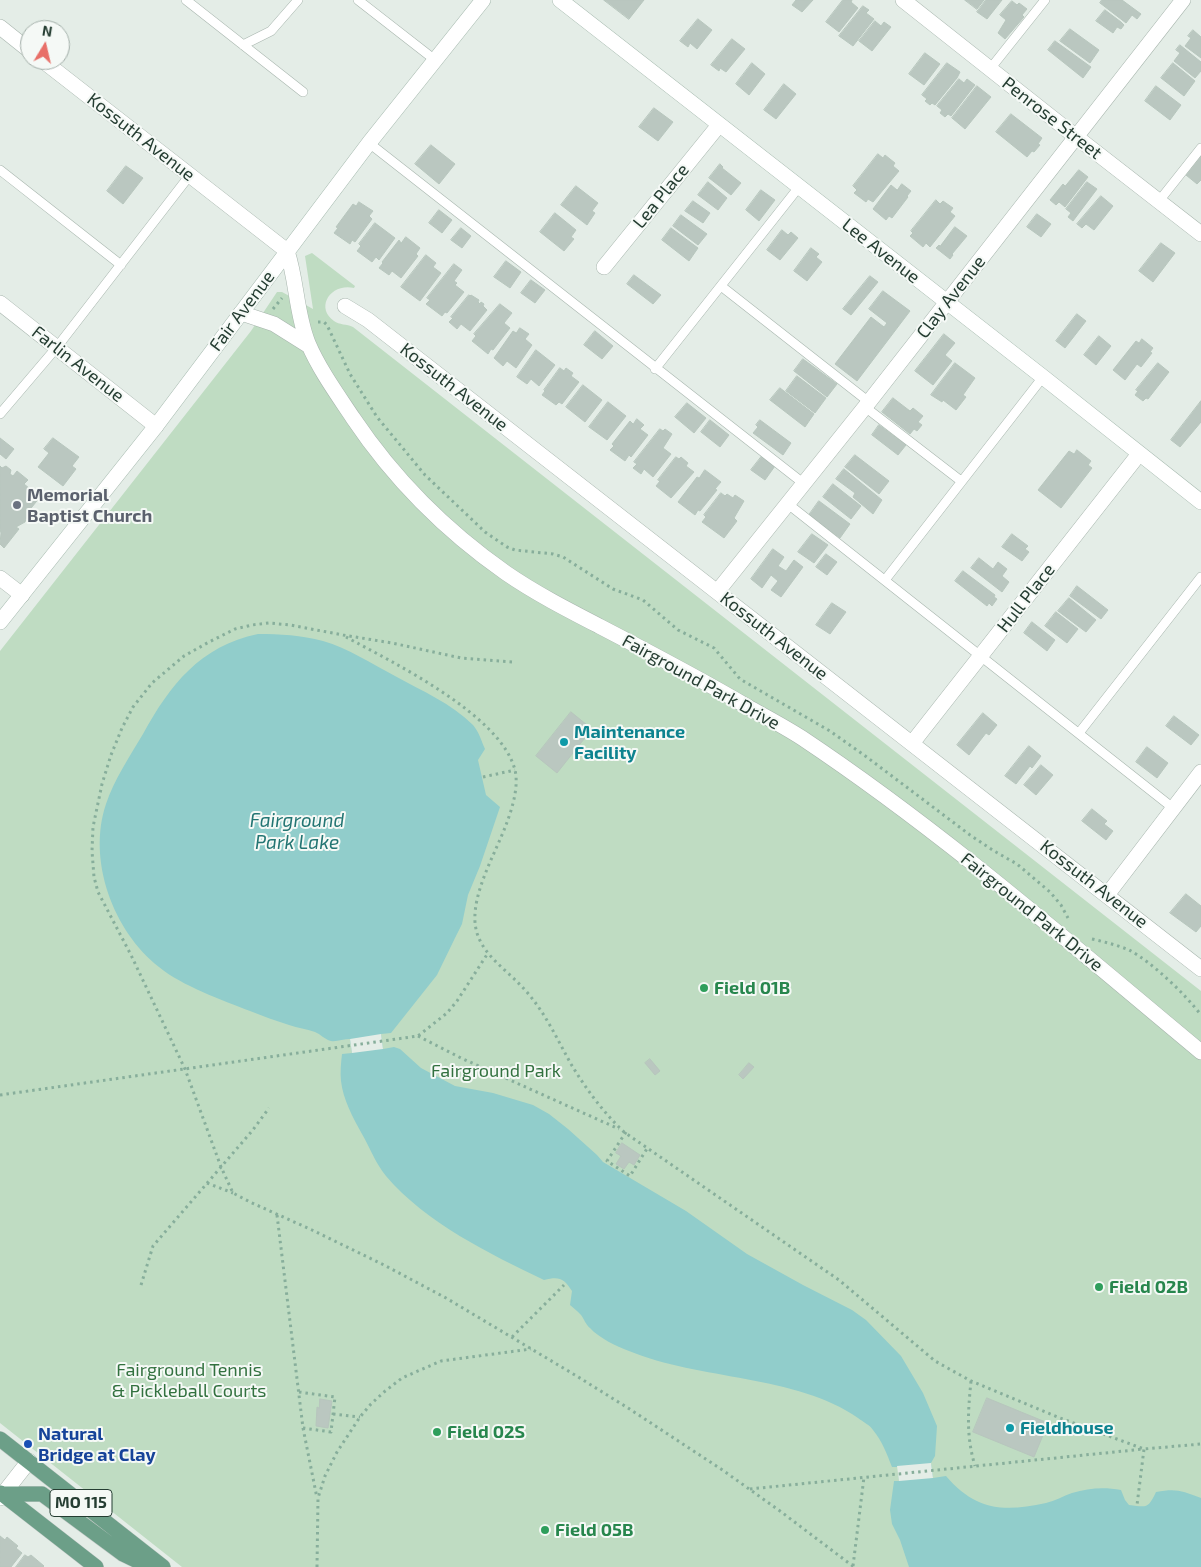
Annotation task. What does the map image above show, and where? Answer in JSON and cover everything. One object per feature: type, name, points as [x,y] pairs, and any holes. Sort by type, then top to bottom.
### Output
[{"type":"main road","name":"MO 115","points":[[0,1439],[163,1567]]},
{"type":"main road","name":"MO 115","points":[[1,1494],[96,1567]]},
{"type":"main road","points":[[1,1494],[42,1494],[124,1554],[150,1567]]},
{"type":"street","name":"Fair Avenue","points":[[0,622],[156,426],[369,143],[482,0]]},
{"type":"street","name":"Lee Avenue","points":[[560,0],[1201,502]]},
{"type":"street","name":"Penrose Street","points":[[903,0],[1201,234]]},
{"type":"street","name":"Clay Avenue","points":[[717,592],[867,404],[1183,0]]},
{"type":"street","points":[[0,27],[20,43]]},
{"type":"street","name":"Kossuth Avenue","points":[[55,70],[287,252]]},
{"type":"street","name":"Lea Place","points":[[604,267],[719,124]]},
{"type":"street","name":"Fairground Park Drive","points":[[287,252],[298,308],[310,346],[334,390],[365,436],[406,487],[456,535],[508,575],[782,726],[856,776],[966,857],[1201,1052]]},
{"type":"street","name":"Farlin Avenue","points":[[0,303],[156,426]]},
{"type":"street","name":"Kossuth Avenue","points":[[345,306],[368,320],[913,742],[1201,968]]},
{"type":"street","points":[[241,313],[274,324],[310,346]]},
{"type":"street","name":"Hull Place","points":[[913,742],[1139,454]]},
{"type":"street","points":[[0,578],[22,595]]},
{"type":"street","points":[[1107,895],[1201,773]]},
{"type":"street","points":[[1,1494],[29,1461]]},
{"type":"lane","points":[[186,0],[303,92]]},
{"type":"lane","points":[[243,45],[271,31],[298,0]]},
{"type":"lane","points":[[358,0],[435,60]]},
{"type":"lane","points":[[990,69],[1044,0]]},
{"type":"lane","points":[[369,143],[803,483]]},
{"type":"lane","points":[[1159,202],[1201,148]]},
{"type":"lane","points":[[0,170],[121,265]]},
{"type":"lane","points":[[0,414],[57,347],[190,175]]},
{"type":"lane","points":[[655,368],[799,187]]},
{"type":"lane","points":[[721,286],[962,482]]},
{"type":"lane","points":[[885,580],[1043,377]]},
{"type":"lane","points":[[788,504],[1173,808]]},
{"type":"lane","points":[[1078,733],[1201,577]]},
{"type":"path","points":[[271,312],[282,297]]},
{"type":"path","points":[[318,322],[324,322],[327,325],[350,374],[377,417],[425,475],[485,532],[507,547],[515,550],[564,556],[612,589],[643,600],[678,630],[714,648],[740,678],[830,731],[970,835],[1017,864],[1050,892],[1061,905],[1068,918]]},
{"type":"path","points":[[234,1193],[221,1167],[185,1069],[131,955],[104,905],[94,877],[93,827],[97,805],[111,755],[133,707],[152,683],[184,656],[235,629],[252,624],[290,624],[421,648],[461,658],[512,662]]},
{"type":"path","points":[[343,635],[418,677],[450,698],[479,719],[503,745],[515,770],[516,782],[506,825],[483,882],[475,912],[476,928],[480,941],[488,953],[531,996],[544,1014],[584,1084],[608,1117],[625,1132],[839,1280],[936,1361],[971,1381],[1060,1418],[1144,1449]]},
{"type":"path","points":[[483,777],[515,770]]},
{"type":"path","points":[[1092,939],[1114,944],[1136,955],[1175,987],[1201,1015]]},
{"type":"path","points":[[0,1095],[418,1036],[447,1014],[488,953]]},
{"type":"path","points":[[418,1036],[461,1058],[625,1132]]},
{"type":"path","points":[[141,1284],[153,1246],[269,1108]]},
{"type":"path","points":[[625,1132],[607,1161],[630,1176],[648,1147]]},
{"type":"path","points":[[206,1183],[234,1193],[384,1265],[446,1298],[512,1337],[628,1408],[750,1489],[853,1567]]},
{"type":"path","points":[[277,1214],[303,1428],[318,1498],[317,1567]]},
{"type":"path","points":[[512,1337],[564,1285]]},
{"type":"path","points":[[318,1498],[325,1476],[337,1452],[360,1418],[384,1392],[402,1378],[441,1361],[531,1349]]},
{"type":"path","points":[[971,1381],[967,1424],[969,1448],[974,1466]]},
{"type":"path","points":[[299,1392],[335,1397],[331,1432],[303,1428]]},
{"type":"path","points":[[333,1414],[360,1418]]},
{"type":"path","points":[[750,1489],[1201,1444]]},
{"type":"path","points":[[1136,1505],[1144,1449]]},
{"type":"path","points":[[853,1567],[864,1477]]},
{"type":"green space","name":"Fairground Park","points":[[312,253],[355,286],[354,288],[345,287],[338,289],[328,298],[326,310],[328,316],[334,321],[353,327],[1201,991],[1201,1567],[182,1567],[0,1423],[0,651],[251,331],[277,292],[282,292],[313,309],[305,256]]},
{"type":"water","name":"Fairground Park Lake","points":[[258,634],[307,637],[351,652],[455,710],[473,725],[485,749],[478,760],[486,795],[500,807],[468,895],[462,924],[437,975],[391,1033],[381,1034],[383,1049],[394,1047],[400,1049],[421,1068],[455,1086],[493,1093],[533,1105],[549,1114],[568,1129],[603,1162],[686,1211],[747,1254],[852,1310],[866,1320],[901,1356],[923,1393],[937,1426],[935,1456],[931,1463],[933,1478],[946,1476],[968,1496],[992,1506],[1004,1508],[1017,1508],[1046,1503],[1072,1493],[1097,1488],[1121,1490],[1129,1505],[1140,1506],[1149,1504],[1156,1492],[1174,1490],[1189,1494],[1201,1498],[1201,1567],[909,1567],[900,1540],[892,1524],[890,1510],[894,1481],[899,1481],[898,1467],[892,1467],[882,1443],[872,1428],[834,1404],[806,1393],[656,1360],[624,1349],[603,1338],[589,1327],[581,1315],[570,1305],[572,1291],[564,1281],[557,1278],[544,1280],[460,1236],[420,1208],[386,1176],[355,1122],[342,1088],[342,1054],[352,1053],[350,1039],[329,1040],[315,1032],[279,1022],[215,997],[168,974],[143,952],[117,914],[108,893],[102,871],[101,826],[106,804],[113,786],[153,716],[176,684],[203,658],[219,648]]},
{"type":"pier","points":[[381,1034],[383,1049],[352,1053],[350,1039]]},
{"type":"pier","points":[[931,1463],[933,1478],[899,1481],[897,1466]]},
{"type":"building","points":[[604,0],[644,0],[629,19]]},
{"type":"building","points":[[796,0],[813,0],[802,12],[792,5]]},
{"type":"building","points":[[843,0],[852,0],[851,2],[858,8],[839,32],[826,22]]},
{"type":"building","points":[[965,0],[984,0],[977,9]]},
{"type":"building","points":[[986,0],[1002,0],[987,19],[977,12]]},
{"type":"building","points":[[1102,0],[1122,0],[1141,14],[1137,19],[1132,15],[1126,23],[1100,3]]},
{"type":"building","points":[[1012,1],[1017,5],[1019,3],[1027,9],[1022,15],[1024,17],[1005,39],[998,33],[1006,20],[1000,15]]},
{"type":"building","points":[[863,6],[869,10],[866,13],[874,19],[853,46],[839,36]]},
{"type":"building","points":[[1105,10],[1124,25],[1121,29],[1117,27],[1113,33],[1096,21]]},
{"type":"building","points":[[698,19],[712,30],[697,49],[690,43],[688,47],[680,41]]},
{"type":"building","points":[[875,21],[881,26],[884,22],[891,27],[872,51],[859,41]]},
{"type":"building","points":[[1070,29],[1099,50],[1090,63],[1060,41]]},
{"type":"building","points":[[1193,30],[1201,37],[1201,58],[1185,46],[1191,38],[1188,36]]},
{"type":"building","points":[[732,39],[745,49],[726,72],[720,68],[719,71],[711,65]]},
{"type":"building","points":[[1055,41],[1091,67],[1083,78],[1048,50]]},
{"type":"building","points":[[1180,45],[1201,62],[1201,71],[1195,78],[1174,61],[1180,53],[1176,50]]},
{"type":"building","points":[[925,53],[940,64],[924,85],[909,74]]},
{"type":"building","points":[[752,63],[765,74],[749,95],[736,84]]},
{"type":"building","points":[[947,63],[960,72],[935,105],[932,103],[930,105],[922,95]]},
{"type":"building","points":[[1173,63],[1195,81],[1184,96],[1161,78]]},
{"type":"building","points":[[959,79],[964,83],[967,79],[975,85],[951,116],[948,114],[945,117],[940,113],[942,110],[937,106]]},
{"type":"building","points":[[784,84],[796,94],[776,119],[764,110]]},
{"type":"building","points":[[977,86],[991,97],[965,129],[952,118]]},
{"type":"building","points":[[1156,86],[1181,105],[1170,120],[1145,101]]},
{"type":"building","points":[[654,108],[673,122],[658,141],[639,127]]},
{"type":"building","points":[[1011,114],[1042,138],[1038,144],[1040,145],[1027,157],[996,132]]},
{"type":"building","points":[[431,145],[455,164],[439,184],[415,164]]},
{"type":"building","points":[[878,154],[883,158],[885,155],[895,163],[893,166],[899,171],[873,202],[868,199],[866,202],[854,193],[857,190],[853,186]]},
{"type":"building","points":[[1201,156],[1201,180],[1197,184],[1186,175]]},
{"type":"building","points":[[720,164],[722,168],[741,183],[731,195],[709,178]]},
{"type":"building","points":[[126,166],[143,178],[123,204],[107,191]]},
{"type":"building","points":[[1079,170],[1088,177],[1065,207],[1059,202],[1056,205],[1050,200],[1063,184],[1065,186]]},
{"type":"building","points":[[708,182],[727,198],[718,210],[698,195]]},
{"type":"building","points":[[1087,182],[1097,189],[1073,221],[1068,217],[1071,213],[1066,209]]},
{"type":"building","points":[[902,184],[911,191],[892,218],[889,216],[886,220],[873,209],[891,185],[897,190]]},
{"type":"building","points":[[576,186],[598,203],[592,211],[595,213],[587,225],[561,205]]},
{"type":"building","points":[[761,190],[775,200],[759,221],[746,210]]},
{"type":"building","points":[[1101,196],[1113,206],[1094,230],[1086,224],[1082,228],[1077,224]]},
{"type":"building","points":[[936,200],[940,204],[943,201],[953,208],[950,212],[955,216],[930,247],[926,243],[923,247],[910,236],[913,233],[911,231]]},
{"type":"building","points":[[693,201],[710,213],[703,223],[685,211]]},
{"type":"building","points":[[359,202],[373,211],[369,216],[372,219],[355,242],[352,240],[350,244],[334,233],[338,228],[336,227],[353,204],[356,206]]},
{"type":"building","points":[[439,210],[452,220],[442,233],[429,223]]},
{"type":"building","points":[[555,213],[576,230],[571,237],[574,239],[564,251],[540,232]]},
{"type":"building","points":[[1037,214],[1051,224],[1041,237],[1027,227]]},
{"type":"building","points":[[681,215],[707,234],[698,245],[673,226]]},
{"type":"building","points":[[375,223],[395,238],[379,260],[376,257],[372,262],[357,251],[361,246],[359,244]]},
{"type":"building","points":[[955,227],[967,236],[950,259],[936,248],[940,246]]},
{"type":"building","points":[[461,228],[471,236],[462,248],[451,240]]},
{"type":"building","points":[[671,228],[698,248],[689,261],[662,240]]},
{"type":"building","points":[[782,230],[788,235],[791,232],[798,238],[780,260],[767,250]]},
{"type":"building","points":[[406,237],[420,248],[416,254],[418,256],[401,278],[392,271],[389,275],[379,268],[399,240],[401,243]]},
{"type":"building","points":[[1161,243],[1175,253],[1153,282],[1139,271]]},
{"type":"building","points":[[811,248],[819,254],[816,257],[822,262],[807,281],[794,271]]},
{"type":"building","points":[[426,255],[436,263],[433,267],[441,273],[420,301],[401,287]]},
{"type":"building","points":[[506,261],[521,272],[510,288],[494,277]]},
{"type":"building","points":[[454,264],[462,270],[454,281],[457,283],[455,285],[464,292],[447,313],[445,312],[442,316],[426,304],[430,300],[427,298]]},
{"type":"building","points":[[634,275],[661,295],[653,304],[627,284]]},
{"type":"building","points":[[870,276],[878,282],[851,315],[843,309]]},
{"type":"building","points":[[531,280],[545,290],[535,303],[521,293]]},
{"type":"building","points":[[883,291],[910,311],[857,381],[835,364],[871,317],[884,327],[887,323],[869,309]]},
{"type":"building","points":[[469,295],[479,300],[480,304],[481,302],[484,304],[483,306],[487,310],[470,331],[461,324],[457,329],[449,322]]},
{"type":"building","points":[[500,304],[512,313],[504,323],[510,328],[488,354],[472,341],[476,336],[474,334]]},
{"type":"building","points":[[1077,314],[1086,321],[1065,348],[1056,341]]},
{"type":"building","points":[[520,328],[529,334],[525,339],[532,345],[516,368],[507,361],[503,366],[494,358],[513,331],[516,333]]},
{"type":"building","points":[[595,331],[613,346],[602,359],[584,345]]},
{"type":"building","points":[[944,334],[955,343],[945,355],[952,361],[933,385],[915,371]]},
{"type":"building","points":[[1099,336],[1111,346],[1096,365],[1084,355]]},
{"type":"building","points":[[1142,339],[1153,348],[1150,352],[1152,353],[1141,367],[1137,364],[1125,380],[1113,370],[1136,341],[1139,343]]},
{"type":"building","points":[[536,350],[555,365],[539,386],[531,379],[527,384],[517,377]]},
{"type":"building","points":[[803,359],[837,384],[827,397],[794,371]]},
{"type":"building","points":[[955,363],[975,378],[963,395],[966,397],[956,410],[943,400],[942,402],[931,395]]},
{"type":"building","points":[[1158,363],[1169,372],[1148,399],[1146,398],[1143,401],[1135,395],[1138,391],[1136,390]]},
{"type":"building","points":[[560,368],[564,371],[566,368],[573,373],[571,376],[579,382],[562,404],[559,402],[556,405],[542,395]]},
{"type":"building","points":[[797,376],[826,398],[815,413],[786,391]]},
{"type":"building","points":[[583,385],[602,400],[585,422],[566,407]]},
{"type":"building","points":[[780,388],[814,414],[805,427],[770,400]]},
{"type":"building","points":[[893,398],[910,411],[913,408],[923,416],[918,422],[922,425],[917,431],[914,429],[910,434],[882,412]]},
{"type":"building","points":[[1201,401],[1201,422],[1180,447],[1171,440]]},
{"type":"building","points":[[608,402],[626,416],[607,440],[589,427]]},
{"type":"building","points":[[687,403],[706,418],[694,433],[675,417]]},
{"type":"building","points":[[637,419],[644,425],[640,429],[648,435],[631,457],[629,455],[625,461],[610,450],[614,446],[612,444],[630,421],[633,424]]},
{"type":"building","points":[[710,420],[729,435],[720,447],[701,432]]},
{"type":"building","points":[[760,420],[791,443],[783,455],[753,433],[758,427],[756,425]]},
{"type":"building","points":[[879,425],[906,445],[898,455],[872,435]]},
{"type":"building","points":[[660,429],[663,431],[665,429],[672,434],[663,448],[671,454],[653,477],[644,469],[641,474],[633,468],[637,464],[634,462]]},
{"type":"building","name":"Memorial Baptist Church","points":[[0,438],[14,449],[6,459],[0,454]]},
{"type":"building","points":[[53,438],[79,457],[72,466],[76,469],[63,486],[38,467],[49,453],[44,449]]},
{"type":"building","points":[[1077,450],[1091,461],[1088,465],[1092,468],[1061,508],[1038,490],[1069,451],[1074,454]]},
{"type":"building","points":[[855,455],[889,481],[879,494],[845,467]]},
{"type":"building","points":[[762,456],[775,466],[765,480],[751,470]]},
{"type":"building","points":[[676,457],[679,459],[681,457],[688,463],[686,466],[694,472],[671,498],[656,486],[660,481],[658,480]]},
{"type":"building","name":"Memorial Baptist Church","points":[[0,466],[2,468],[6,466],[11,470],[10,474],[13,476],[17,471],[28,480],[24,484],[40,497],[28,512],[25,522],[16,527],[19,529],[4,548],[0,544]]},
{"type":"building","points":[[844,469],[882,500],[873,514],[853,497],[855,493],[836,479]]},
{"type":"building","points":[[705,470],[721,482],[715,489],[717,490],[695,515],[678,502],[697,477],[699,478]]},
{"type":"building","points":[[833,484],[861,506],[851,519],[823,497]]},
{"type":"building","points":[[721,493],[733,498],[735,495],[744,501],[734,518],[737,521],[724,538],[702,522],[706,517],[704,515]]},
{"type":"building","points":[[819,501],[850,524],[840,538],[809,515]]},
{"type":"building","points":[[812,534],[828,545],[814,563],[798,552]]},
{"type":"building","points":[[1012,534],[1028,546],[1025,549],[1029,552],[1022,561],[1002,547]]},
{"type":"building","points":[[773,549],[784,557],[778,566],[786,571],[794,560],[803,567],[781,597],[771,590],[778,581],[771,575],[762,588],[751,579]]},
{"type":"building","points":[[826,554],[837,562],[827,575],[816,567]]},
{"type":"building","points":[[979,558],[993,569],[998,562],[1007,569],[1002,576],[1009,582],[1002,592],[971,568]]},
{"type":"building","points":[[963,571],[995,595],[994,597],[997,599],[992,606],[989,603],[987,606],[955,581]]},
{"type":"building","points":[[1077,586],[1108,610],[1101,619],[1070,596]]},
{"type":"building","points":[[1069,598],[1096,620],[1086,632],[1058,611]]},
{"type":"building","points":[[832,603],[846,612],[830,634],[816,625]]},
{"type":"building","points":[[1056,612],[1078,629],[1067,643],[1045,626]]},
{"type":"building","points":[[1032,622],[1055,640],[1047,651],[1024,633]]},
{"type":"building","name":"Maintenance Facility","points":[[571,712],[592,729],[557,773],[536,756]]},
{"type":"building","points":[[983,713],[997,725],[989,735],[986,733],[969,755],[957,745]]},
{"type":"building","points":[[1174,716],[1199,735],[1191,745],[1166,726]]},
{"type":"building","points":[[1029,746],[1041,756],[1032,768],[1030,766],[1016,784],[1005,776]]},
{"type":"building","points":[[1147,747],[1168,763],[1157,778],[1136,762]]},
{"type":"building","points":[[1041,765],[1053,775],[1036,795],[1024,785]]},
{"type":"building","points":[[1092,809],[1107,821],[1104,824],[1113,831],[1106,840],[1082,821]]},
{"type":"building","points":[[1186,894],[1201,906],[1201,926],[1196,932],[1170,913]]},
{"type":"building","points":[[650,1059],[660,1071],[655,1075],[645,1063]]},
{"type":"building","points":[[749,1063],[754,1067],[743,1079],[739,1075]]},
{"type":"building","points":[[622,1143],[640,1155],[634,1165],[629,1162],[624,1169],[616,1164],[621,1156],[616,1153]]},
{"type":"building","name":"Fieldhouse","points":[[987,1398],[1048,1423],[1034,1457],[973,1432]]},
{"type":"building","points":[[320,1399],[332,1401],[328,1428],[316,1426],[317,1407],[319,1408]]},
{"type":"building","points":[[0,1536],[5,1540],[7,1537],[18,1546],[16,1548],[22,1553],[11,1567],[0,1567]]},
{"type":"building","points":[[25,1555],[28,1557],[31,1555],[44,1566],[16,1567]]},
{"type":"place","name":"Memorial Baptist Church","points":[[17,505]]},
{"type":"place","name":"Maintenance Facility","points":[[564,742]]},
{"type":"place","name":"Field 01B","points":[[704,988]]},
{"type":"place","name":"Field 02B","points":[[1099,1287]]},
{"type":"place","name":"Fieldhouse","points":[[1010,1428]]},
{"type":"place","name":"Field 02S","points":[[437,1432]]},
{"type":"place","name":"Natural Bridge at Clay","points":[[28,1444]]},
{"type":"place","name":"Field 05B","points":[[545,1530]]},
{"type":"park label","name":"Fairground Tennis & Pickleball Courts","points":[[189,1380]]}]
